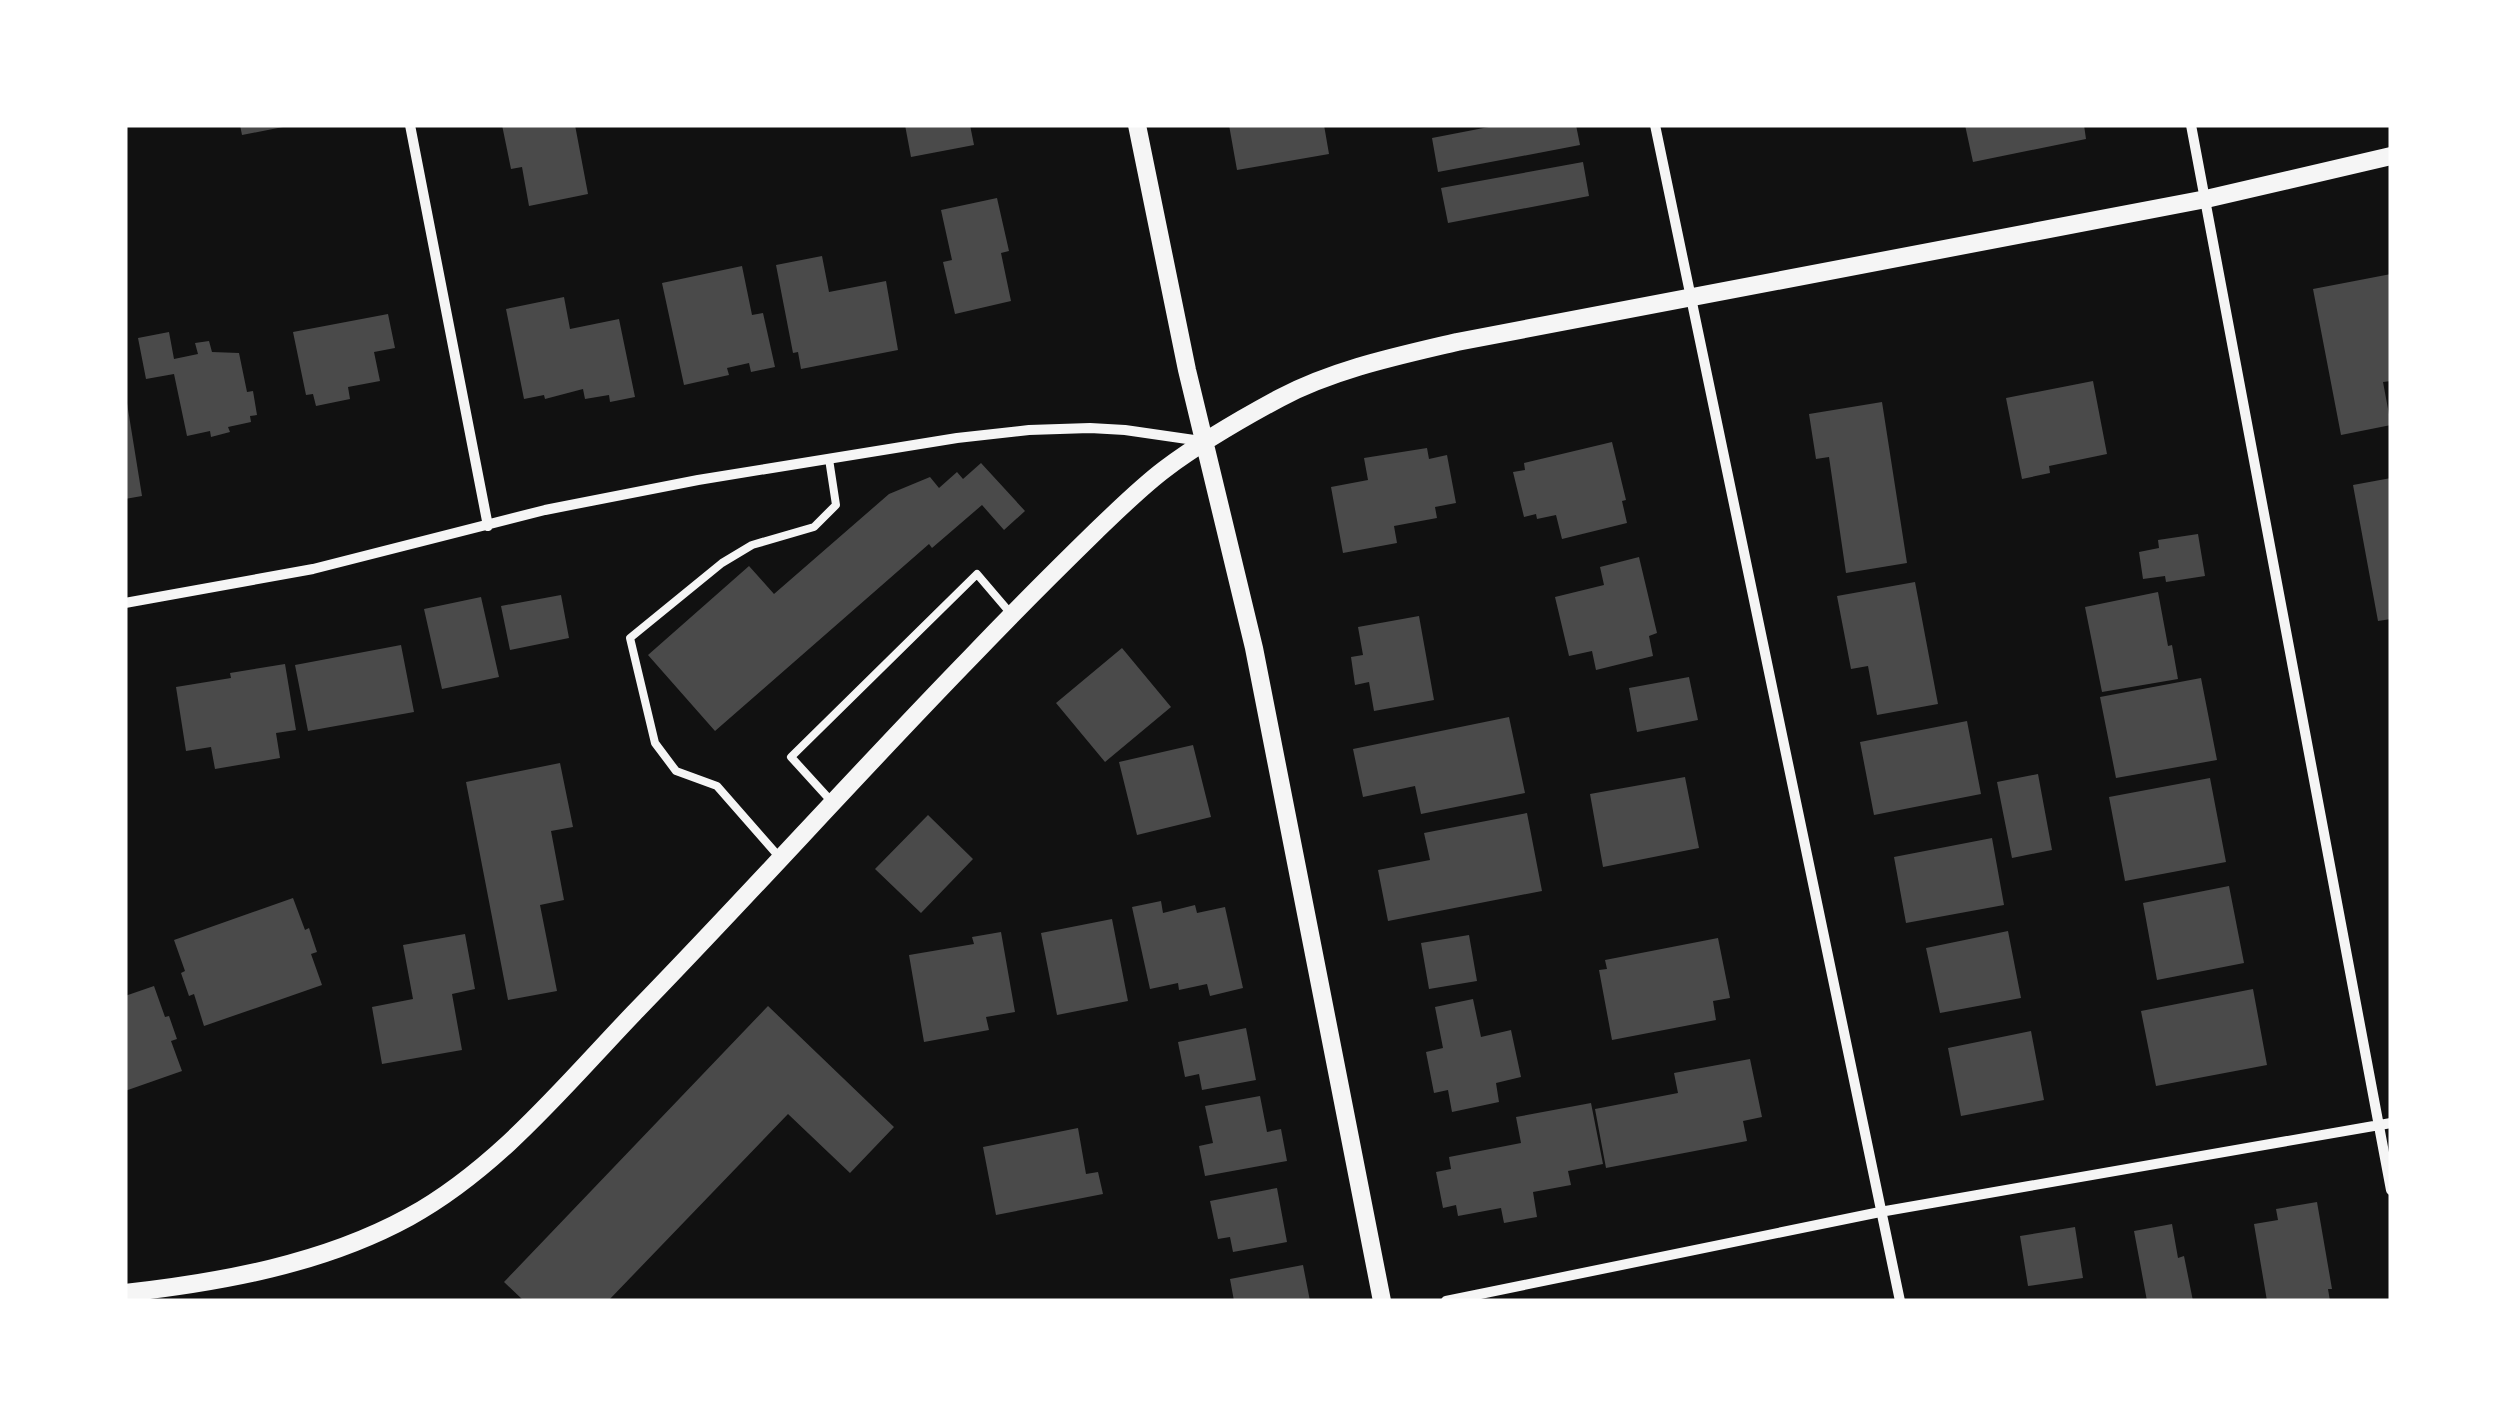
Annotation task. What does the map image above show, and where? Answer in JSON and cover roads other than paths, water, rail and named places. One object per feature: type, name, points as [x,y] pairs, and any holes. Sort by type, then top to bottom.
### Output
[{"type":"street","points":[[410,125],[488,526]]},
{"type":"street","points":[[1137,125],[1187,370],[1258,668],[1382,1301]]},
{"type":"street","points":[[1655,125],[1900,1301]]},
{"type":"street","points":[[2191,125],[2391,1190]]},
{"type":"street","points":[[125,1293],[231,1278],[343,1246],[412,1215],[482,1166],[522,1130],[1012,614],[1124,504],[1204,442],[1286,395],[1363,366],[1457,342],[2206,198],[2391,156]]},
{"type":"street","points":[[125,603],[314,570],[544,510],[698,480],[957,438],[1059,429],[1126,430],[1204,442]]},
{"type":"street","points":[[1446,1301],[1880,1212],[2391,1123]]},
{"type":"lane","points":[[780,860],[717,786],[676,771],[655,743],[630,638],[722,562],[752,544],[814,527],[836,505],[829,459]]},
{"type":"lane","points":[[833,802],[791,758],[977,574],[1012,614]]}]
